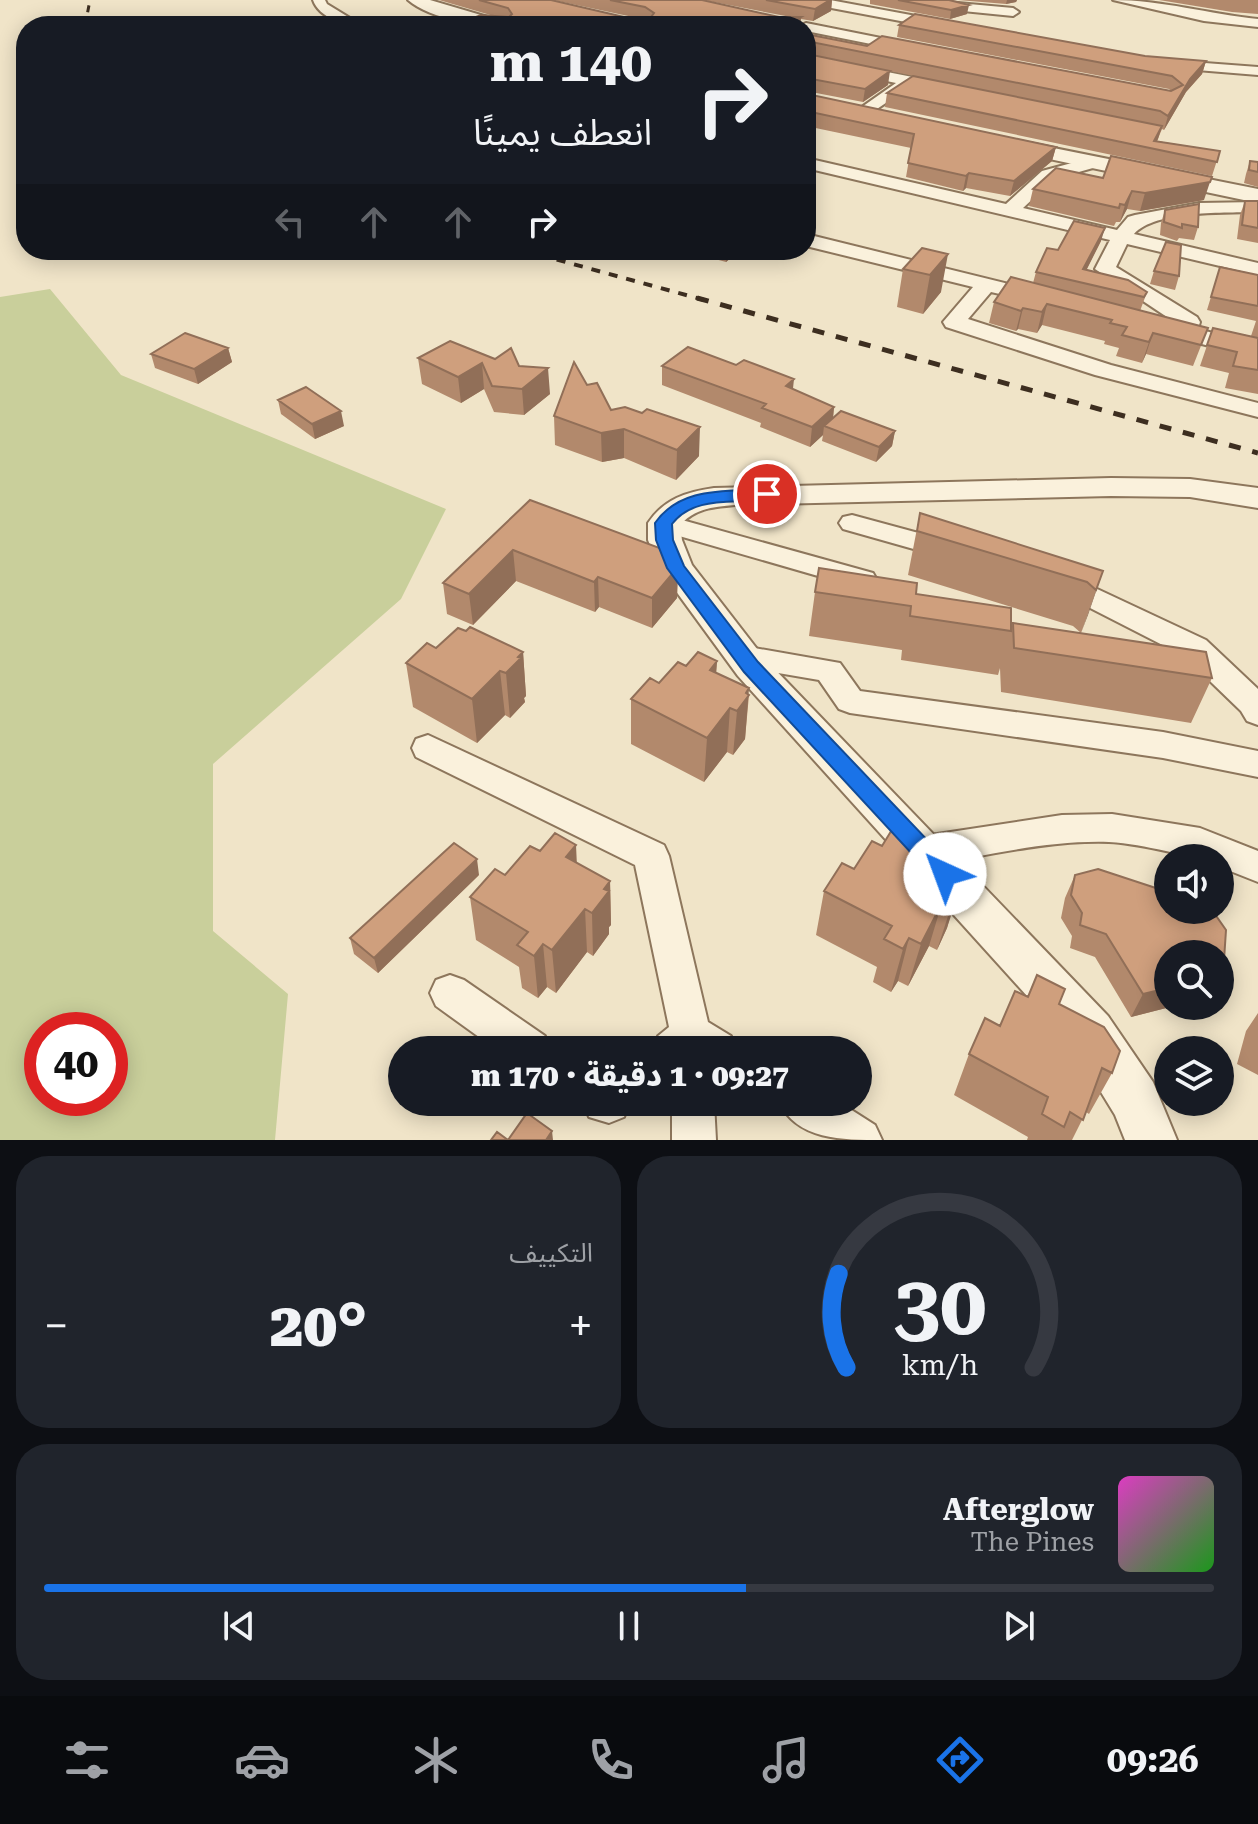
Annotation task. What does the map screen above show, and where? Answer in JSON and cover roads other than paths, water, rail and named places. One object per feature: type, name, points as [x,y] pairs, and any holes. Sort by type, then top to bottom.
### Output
[{"type":"street","points":[[319,0],[321,6],[338,16]]},
{"type":"street","points":[[416,0],[460,16]]},
{"type":"street","points":[[810,0],[963,29]]},
{"type":"street","points":[[931,0],[1013,12]]},
{"type":"street","points":[[1119,0],[1191,15],[1258,23]]},
{"type":"street","points":[[816,30],[933,53]]},
{"type":"street","points":[[816,62],[958,91]]},
{"type":"street","points":[[1156,63],[1258,71]]},
{"type":"street","points":[[857,111],[908,81]]},
{"type":"street","points":[[857,111],[894,119]]},
{"type":"street","points":[[983,139],[1258,196]]},
{"type":"street","points":[[1009,211],[1048,175],[1094,162]]},
{"type":"street","points":[[816,165],[1258,269]]},
{"type":"street","points":[[1186,332],[1189,322],[1105,269],[1121,237],[1135,221],[1199,208],[1258,207]]},
{"type":"street","points":[[816,242],[1063,303]]},
{"type":"street","points":[[986,285],[954,322],[1103,370],[1258,410]]},
{"type":"street","points":[[1140,321],[1258,352]]},
{"type":"street","points":[[1151,1140],[1135,1100],[1091,1032],[743,657],[676,568],[665,540],[664,523],[675,508],[694,500],[735,495],[1127,487],[1190,488],[1242,493],[1258,498]]},
{"type":"street","points":[[664,523],[893,588]]},
{"type":"street","points":[[852,523],[972,556]]},
{"type":"street","points":[[1031,573],[1075,586],[1195,648],[1254,704],[1258,713]]},
{"type":"street","points":[[743,657],[829,671],[850,701],[1163,745],[1258,764]]},
{"type":"street","points":[[428,748],[651,856],[691,1036]]},
{"type":"street","points":[[924,851],[1062,829],[1112,828],[1200,843],[1258,867]]},
{"type":"street","points":[[450,993],[511,1036]]},
{"type":"street","points":[[693,1116],[694,1140]]},
{"type":"street","points":[[822,1116],[860,1140]]},
{"type":"railway","points":[[87,16],[90,0]]},
{"type":"railway","points":[[558,260],[704,300]]},
{"type":"railway","points":[[697,298],[1258,453]]}]
